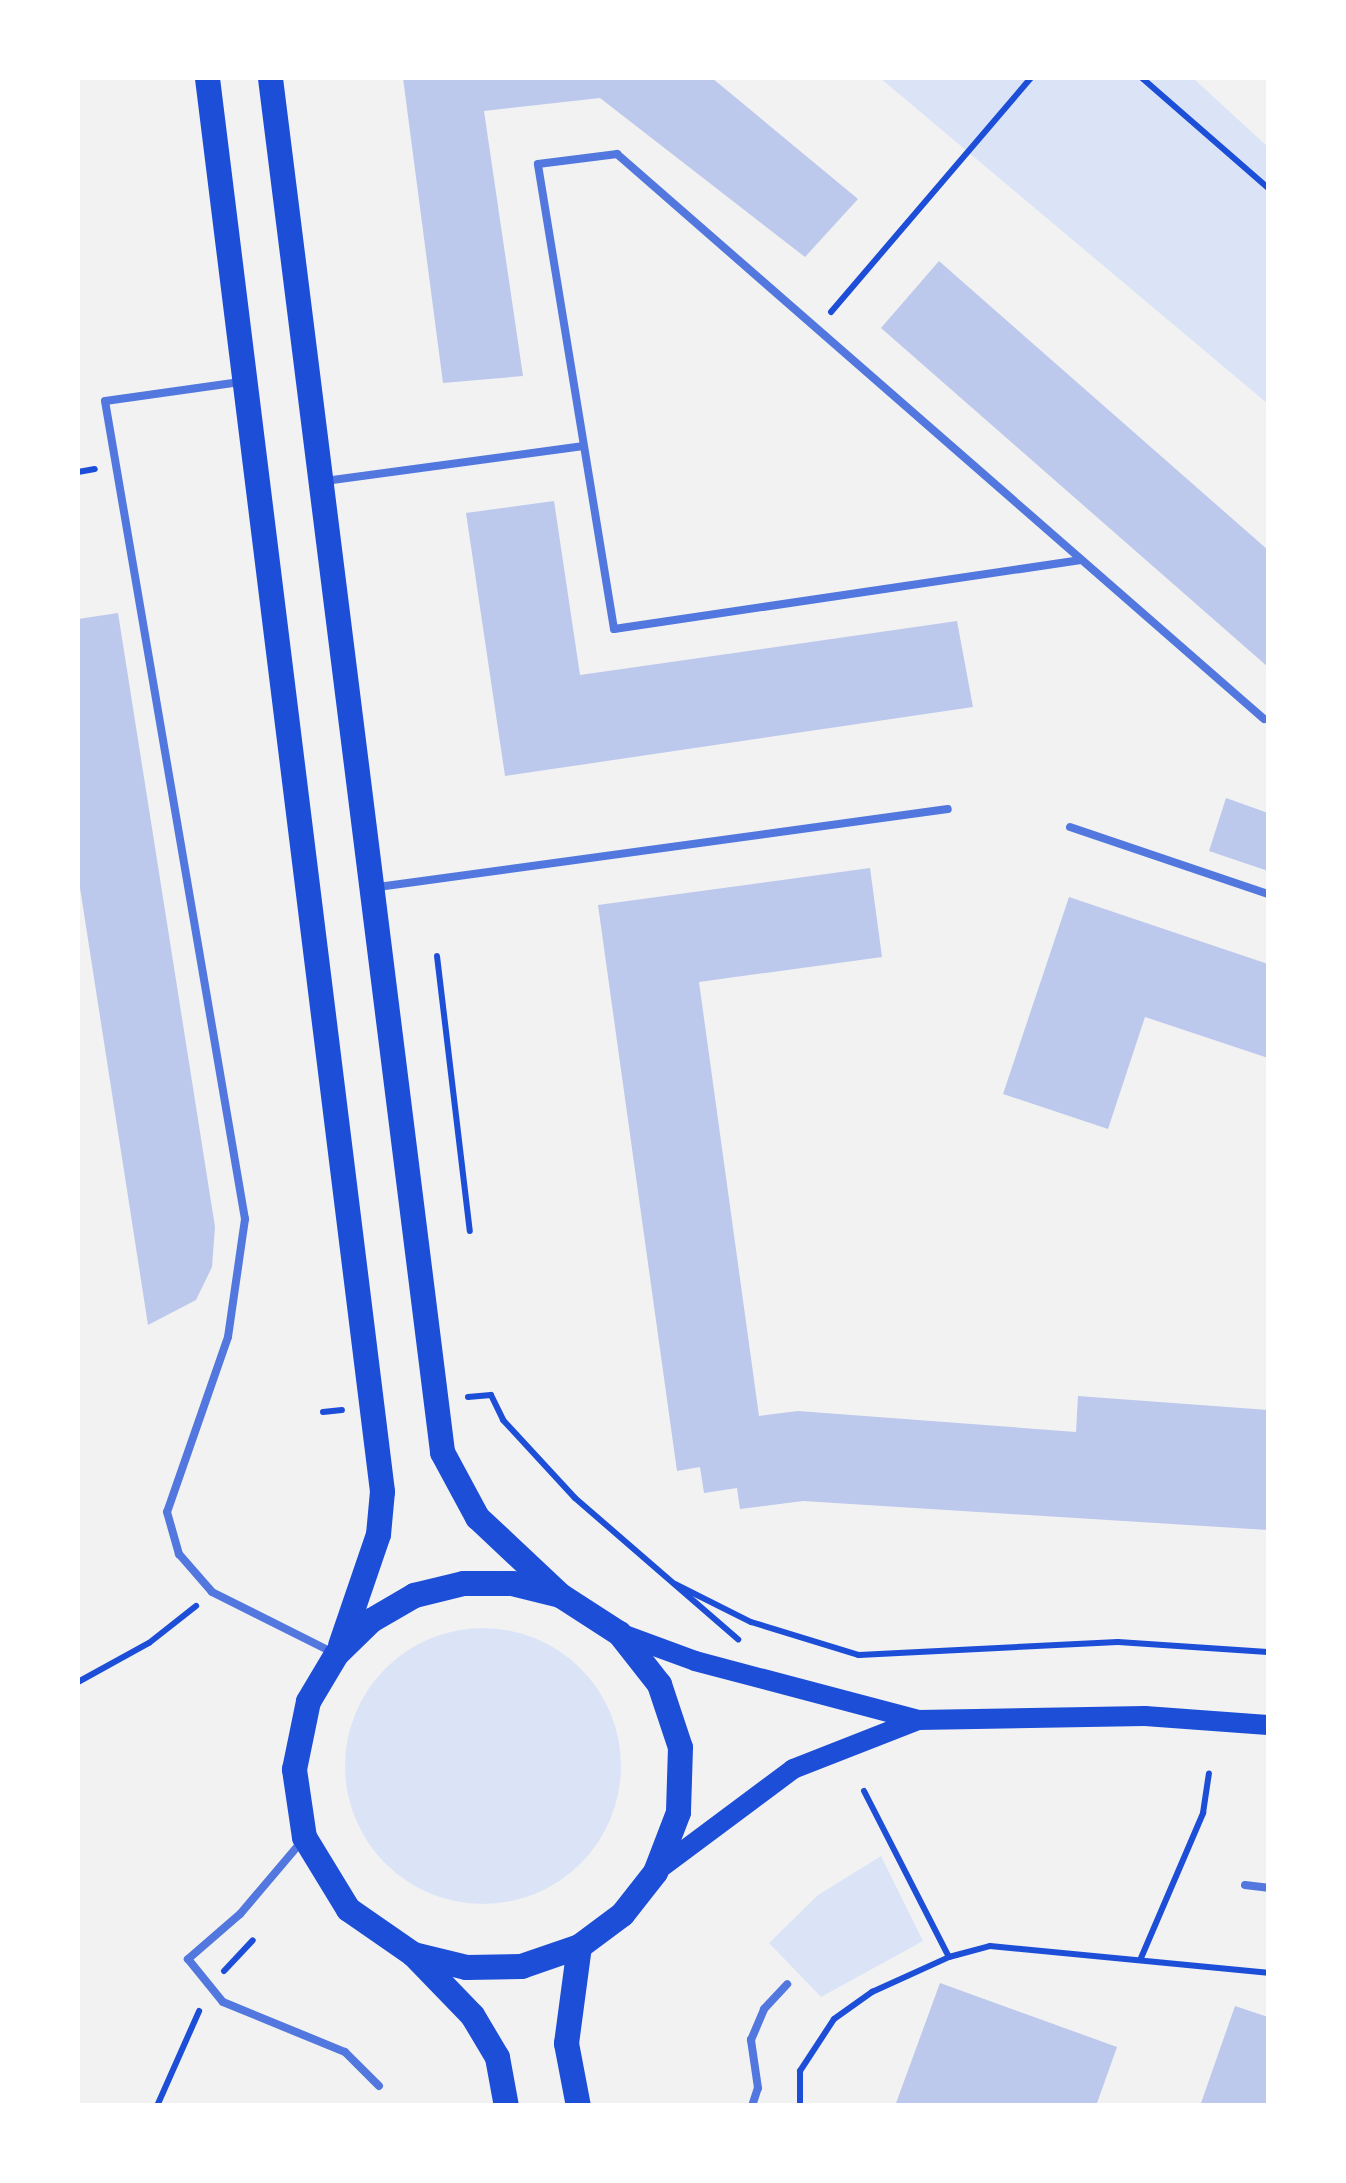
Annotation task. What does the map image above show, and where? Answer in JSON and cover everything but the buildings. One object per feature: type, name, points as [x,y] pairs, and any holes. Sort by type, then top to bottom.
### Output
[{"type":"main road","points":[[206,78],[382,1491],[378,1534],[336,1654],[298,1735],[294,1769],[304,1837],[348,1909],[413,1954],[472,2015],[496,2058],[506,2106]]},
{"type":"main road","points":[[270,78],[442,1452],[477,1518],[560,1595],[619,1633],[695,1661],[918,1720],[1145,1716],[1268,1725]]},
{"type":"main road","points":[[336,1654],[400,1604],[462,1582],[512,1583],[560,1595]]},
{"type":"main road","points":[[619,1633],[659,1684],[680,1746],[678,1812],[655,1872]]},
{"type":"main road","points":[[413,1954],[466,1967],[521,1966],[579,1946],[622,1914],[655,1872],[793,1769],[918,1720]]},
{"type":"main road","points":[[578,2106],[566,2043],[579,1946]]},
{"type":"lane","points":[[1081,560],[614,629],[538,164],[617,154],[1264,719]]},
{"type":"lane","points":[[244,381],[105,400],[245,1219],[228,1337],[166,1512],[170,1535],[190,1572],[212,1592],[336,1654]]},
{"type":"lane","points":[[320,482],[584,446]]},
{"type":"lane","points":[[371,888],[948,809]]},
{"type":"lane","points":[[1070,827],[1268,894]]},
{"type":"lane","points":[[304,1837],[240,1914],[188,1960],[223,2002],[345,2052],[379,2086]]},
{"type":"lane","points":[[1246,1885],[1268,1888]]},
{"type":"lane","points":[[752,2106],[758,2088],[751,2040],[764,2009],[787,1984]]},
{"type":"path","points":[[817,328],[1032,78]]},
{"type":"path","points":[[1142,78],[1268,188]]},
{"type":"path","points":[[436,956],[470,1231]]},
{"type":"path","points":[[491,1395],[503,1420],[563,1485],[665,1578],[755,1651]]},
{"type":"path","points":[[665,1578],[750,1622],[860,1655],[1118,1642],[1268,1652]]},
{"type":"path","points":[[78,1682],[148,1644],[212,1592]]},
{"type":"path","points":[[1141,1958],[1204,1814],[1209,1772]]},
{"type":"path","points":[[864,1791],[949,1957]]},
{"type":"path","points":[[800,2106],[800,2071],[834,2019],[872,1992],[949,1957],[990,1946],[1268,1972]]},
{"type":"shaded area","points":[[880,78],[1193,78],[1268,147],[1268,404]]},
{"type":"shaded area","points":[[483,1628],[536,1639],[580,1669],[610,1713],[621,1766],[610,1819],[580,1863],[536,1893],[483,1904],[430,1893],[386,1863],[356,1819],[345,1766],[356,1713],[386,1669],[430,1639]]},
{"type":"shaded area","points":[[881,1856],[923,1941],[821,1997],[769,1943],[818,1895]]}]
